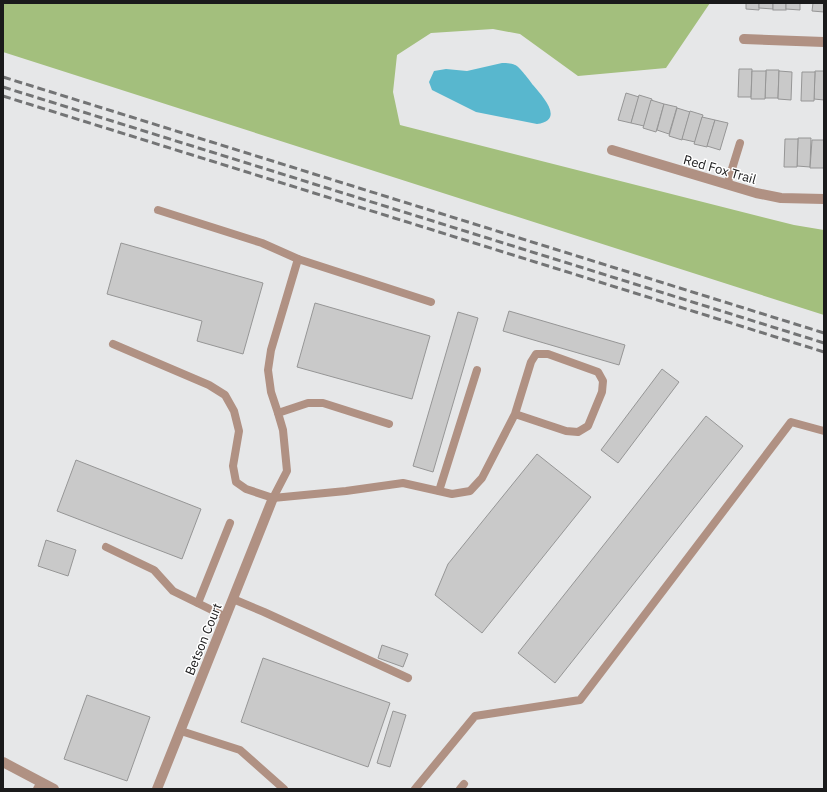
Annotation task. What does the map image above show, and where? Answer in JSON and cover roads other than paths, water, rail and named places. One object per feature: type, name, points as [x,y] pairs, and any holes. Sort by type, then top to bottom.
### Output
[{"type":"street","points":[[744,39],[824,42]]},
{"type":"street","name":"Red Fox Trail","points":[[612,150],[756,193],[781,198],[824,199]]},
{"type":"street","name":"Betson Court","points":[[157,789],[273,498]]},
{"type":"street","points":[[3,762],[39,786],[54,789]]},
{"type":"lane","points":[[727,185],[740,143]]},
{"type":"lane","points":[[158,210],[262,243],[298,259],[431,302]]},
{"type":"lane","points":[[273,498],[286,471],[283,430],[271,392],[268,370],[271,350],[298,259]]},
{"type":"lane","points":[[113,344],[209,385],[225,395],[234,411],[239,431],[233,466],[236,482],[246,489],[273,498],[346,491],[403,483],[452,494],[470,491],[482,478],[515,414],[531,362],[536,354],[548,354],[598,372],[603,381],[602,392],[588,426],[578,432],[566,430],[515,414]]},
{"type":"lane","points":[[439,491],[477,370]]},
{"type":"lane","points":[[278,413],[308,403],[323,403],[389,424]]},
{"type":"lane","points":[[415,789],[475,716],[580,700],[791,422],[824,431]]},
{"type":"lane","points":[[198,603],[230,523]]},
{"type":"lane","points":[[106,547],[154,570],[173,591],[226,617]]},
{"type":"lane","points":[[233,599],[408,678]]},
{"type":"lane","points":[[181,731],[240,750],[284,789]]},
{"type":"water","points":[[502,63],[510,63],[517,66],[542,96],[551,113],[550,118],[545,122],[537,124],[476,112],[432,90],[429,82],[434,71],[446,69],[467,71]]},
{"type":"railway","points":[[3,77],[824,333]]},
{"type":"railway","points":[[3,87],[824,343]]},
{"type":"railway","points":[[3,96],[824,352]]}]
